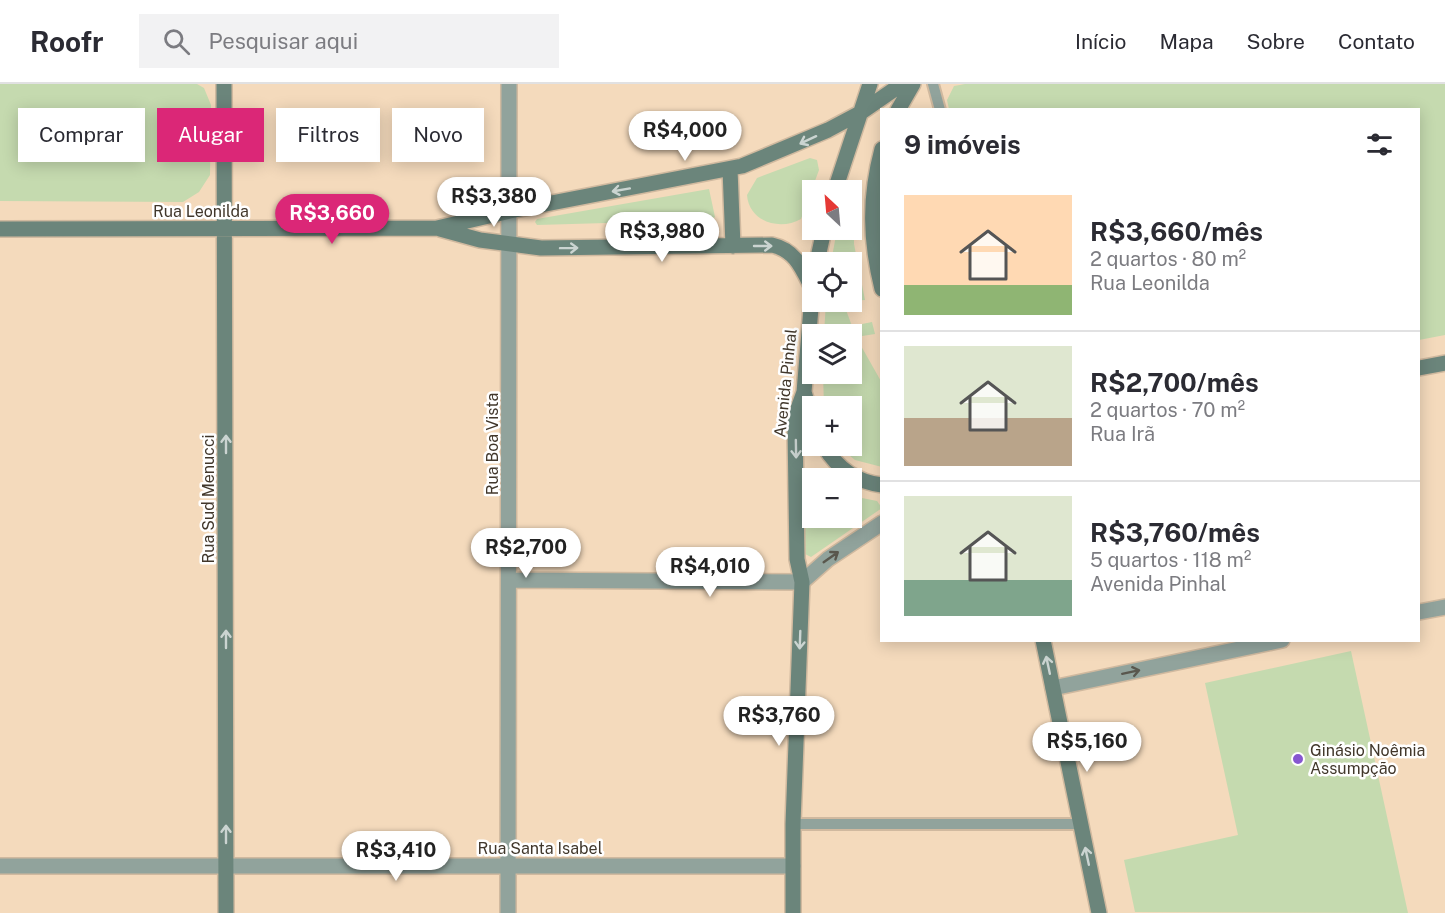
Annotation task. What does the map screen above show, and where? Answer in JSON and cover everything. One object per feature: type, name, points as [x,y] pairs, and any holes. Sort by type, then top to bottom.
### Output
[{"type":"main road","name":"Rua Sud Menucci","points":[[224,84],[226,913]]},
{"type":"main road","points":[[838,180],[870,84]]},
{"type":"main road","name":"Rua Leonilda","points":[[0,229],[437,228],[510,211],[730,169],[791,148],[860,113],[902,84]]},
{"type":"main road","points":[[899,108],[913,84]]},
{"type":"main road","points":[[880,159],[873,195],[872,218],[873,242],[880,279]]},
{"type":"main road","points":[[730,169],[734,246]]},
{"type":"main road","name":"Rua Leonilda","points":[[437,228],[510,245],[542,248],[772,245],[790,252],[802,267]]},
{"type":"main road","name":"Avenida Pinhal","points":[[793,913],[793,824],[802,582],[797,559],[795,429],[799,403],[804,392],[811,312]]},
{"type":"main road","points":[[1420,368],[1445,363]]},
{"type":"main road","points":[[804,392],[805,396]]},
{"type":"main road","points":[[831,456],[838,465],[853,477],[880,485]]},
{"type":"main road","points":[[1043,642],[1100,913]]},
{"type":"street","name":"Rua Boa Vista","points":[[508,913],[509,84]]},
{"type":"street","points":[[509,580],[802,582],[828,559],[880,524]]},
{"type":"street","points":[[1420,612],[1445,607]]},
{"type":"street","points":[[1053,688],[1272,642]]},
{"type":"street","name":"Rua Santa Isabel","points":[[0,866],[793,866]]},
{"type":"lane","points":[[933,84],[939,108]]},
{"type":"lane","points":[[793,824],[1080,824]]},
{"type":"green space","points":[[0,84],[197,84],[204,88],[211,108],[157,108],[157,162],[210,162],[210,175],[199,192],[183,202],[0,201]]},
{"type":"green space","points":[[965,84],[1445,84],[1445,335],[1420,340],[1420,108],[949,108],[947,100],[954,86]]},
{"type":"green space","points":[[810,158],[817,160],[819,170],[815,180],[802,180],[802,216],[793,223],[767,222],[753,212],[747,195],[757,178]]},
{"type":"green space","points":[[709,189],[715,217],[711,220],[537,225],[535,222],[537,219]]},
{"type":"green space","points":[[835,240],[854,240],[856,252],[833,252]]},
{"type":"green space","points":[[862,285],[865,300],[862,300]]},
{"type":"green space","points":[[825,312],[847,312],[851,324],[825,324]]},
{"type":"green space","points":[[872,322],[875,334],[862,336],[862,324]]},
{"type":"green space","points":[[862,348],[880,379],[880,466],[855,460],[850,456],[862,456],[862,396],[824,396],[823,384],[862,384]]},
{"type":"green space","points":[[862,498],[877,501],[880,509],[862,522]]},
{"type":"green space","points":[[803,528],[853,528],[811,557],[803,553]]},
{"type":"green space","name":"Ginásio Noêmia Assumpção","points":[[1351,651],[1408,913],[1135,912],[1124,860],[1238,835],[1205,683]]},
{"type":"place","name":"Ginásio Noêmia Assumpção","points":[[1298,759]]}]
